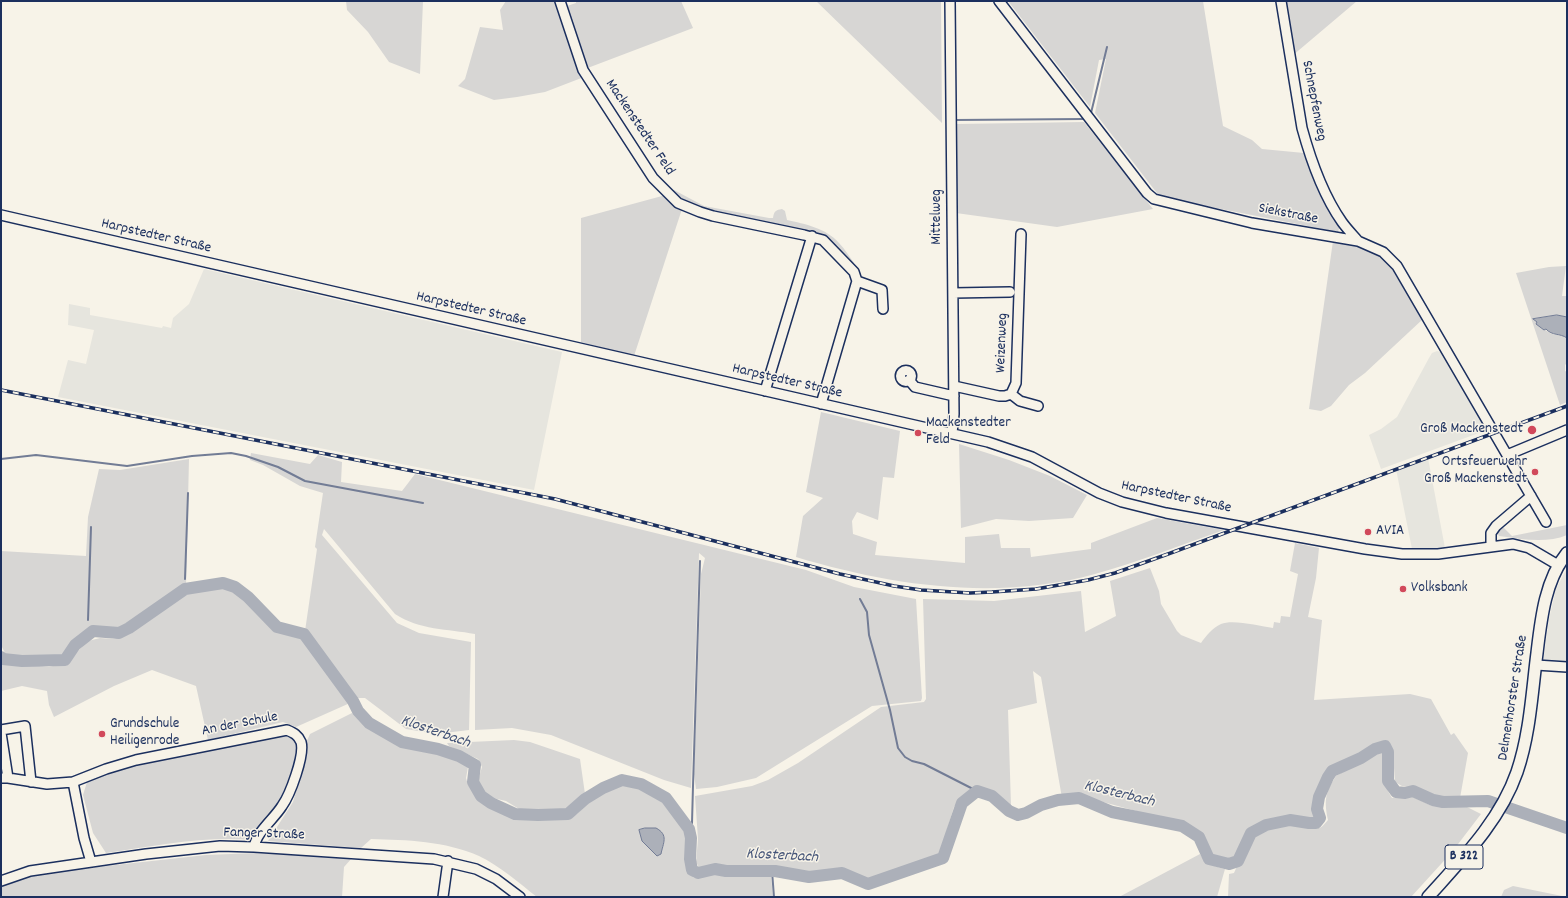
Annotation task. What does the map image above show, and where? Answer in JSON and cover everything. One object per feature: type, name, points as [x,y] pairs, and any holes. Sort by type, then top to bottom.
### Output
[{"type":"main road","name":"Delmenhorster Straße","points":[[1428,897],[1478,840],[1496,814],[1517,772],[1522,752],[1546,602],[1558,565],[1567,552]]},
{"type":"street","name":"Mackenstedter Feld","points":[[560,1],[583,70],[653,178],[663,189],[678,203],[713,216],[812,236],[823,240],[854,272],[857,281]]},
{"type":"street","name":"Mittelweg","points":[[950,1],[954,386],[952,434]]},
{"type":"street","name":"Siekstraße","points":[[999,1],[1147,193],[1154,199],[1252,223],[1358,242],[1383,252],[1397,266],[1546,522]]},
{"type":"street","name":"Schnepfenweg","points":[[1281,1],[1302,128],[1306,143],[1320,180],[1330,200],[1342,222],[1358,242]]},
{"type":"street","name":"Harpstedter Straße","points":[[1,215],[988,442],[1032,457],[1102,494],[1138,507],[1383,552],[1419,555],[1438,554],[1507,544],[1524,546],[1541,554],[1558,565]]},
{"type":"street","name":"Weizenweg","points":[[954,386],[1005,396],[1011,394],[1016,383],[1020,234]]},
{"type":"street","points":[[765,391],[812,236]]},
{"type":"street","points":[[821,404],[857,281],[882,290],[883,309]]},
{"type":"street","points":[[953,293],[1010,292]]},
{"type":"street","points":[[909,380],[915,387],[954,396]]},
{"type":"street","points":[[1011,394],[1020,401],[1038,406]]},
{"type":"street","points":[[1507,455],[1567,430]]},
{"type":"street","points":[[1491,546],[1491,532],[1531,496]]},
{"type":"street","points":[[1536,665],[1567,667]]},
{"type":"street","points":[[1,730],[25,726],[31,782]]},
{"type":"street","name":"An der Schule","points":[[4,778],[46,784],[73,782],[106,768],[136,760],[287,730],[296,734],[301,742],[301,753],[288,798],[258,837],[254,847]]},
{"type":"street","points":[[1,733],[4,778]]},
{"type":"street","points":[[73,782],[84,838],[91,862]]},
{"type":"street","name":"Fanger Straße","points":[[1,881],[30,871],[146,854],[220,846],[254,847],[419,857],[448,861],[476,868],[496,879],[520,897]]},
{"type":"street","points":[[443,897],[448,861]]},
{"type":"shaded area","points":[[346,1],[423,1],[420,74],[389,62],[368,32],[347,10]]},
{"type":"shaded area","points":[[506,1],[559,1],[584,77],[545,92],[494,100],[458,86],[465,79],[480,27],[503,30],[500,10]]},
{"type":"shaded area","points":[[576,1],[681,1],[693,28],[585,69],[564,7],[576,3]]},
{"type":"shaded area","points":[[816,1],[941,1],[942,123]]},
{"type":"shaded area","points":[[1008,1],[1203,1],[1223,126],[1252,140],[1262,149],[1304,153],[1340,225],[1338,232],[1160,197],[1095,113],[1106,59],[1099,60],[1090,107]]},
{"type":"shaded area","points":[[1285,1],[1357,1],[1292,56]]},
{"type":"shaded area","points":[[1084,122],[1153,209],[1057,227],[956,213],[957,124]]},
{"type":"shaded area","points":[[674,190],[704,206],[769,218],[773,218],[776,211],[782,209],[785,211],[787,220],[815,227],[834,238],[854,263],[849,263],[824,239],[686,205],[681,212],[634,356],[581,342],[581,218],[662,196]]},
{"type":"shaded area","points":[[1333,241],[1370,248],[1385,258],[1423,319],[1365,373],[1349,385],[1331,406],[1321,411],[1309,409]]},
{"type":"shaded area","points":[[1566,266],[1562,296],[1567,296],[1567,317],[1557,315],[1533,319],[1541,328],[1552,334],[1567,338],[1567,363],[1565,365],[1565,371],[1567,372],[1567,402],[1560,405],[1516,273],[1549,267]]},
{"type":"shaded area","points":[[204,269],[562,352],[534,490],[58,397],[68,360],[86,364],[94,330],[68,325],[69,304],[90,308],[90,315],[162,328],[163,326],[171,328],[173,318],[189,304]]},
{"type":"shaded area","points":[[1557,315],[1567,317],[1567,338],[1562,335],[1551,333],[1546,329],[1544,330],[1536,324],[1537,322],[1533,319]]},
{"type":"shaded area","points":[[1437,351],[1441,352],[1487,430],[1381,469],[1369,435],[1381,429],[1397,417],[1432,353]]},
{"type":"shaded area","points":[[821,412],[900,431],[894,478],[883,477],[878,520],[857,512],[852,521],[853,534],[877,542],[875,555],[965,563],[965,537],[999,534],[1001,548],[1030,548],[1031,557],[1091,549],[1091,543],[1157,518],[1224,530],[1143,559],[1095,574],[1058,582],[1020,587],[983,588],[907,582],[869,576],[796,557],[803,516],[823,498],[806,492]]},
{"type":"shaded area","points":[[959,444],[1009,460],[1050,476],[1087,495],[1073,518],[1029,521],[996,519],[961,528]]},
{"type":"shaded area","points":[[251,453],[310,464],[318,455],[342,462],[341,482],[402,491],[415,474],[806,570],[854,587],[916,599],[921,701],[872,706],[756,778],[717,787],[696,789],[694,774],[701,574],[705,558],[699,553],[691,788],[664,780],[551,735],[512,728],[475,730],[475,634],[424,626],[395,614],[324,529],[322,535],[397,623],[419,633],[471,642],[469,730],[436,734],[406,729],[365,698],[353,698],[305,631],[317,549],[315,547],[323,493],[300,486],[263,465],[250,460]]},
{"type":"shaded area","points":[[1428,458],[1445,548],[1412,549],[1396,469]]},
{"type":"shaded area","points":[[189,459],[186,586],[174,591],[159,605],[132,623],[115,629],[89,629],[65,654],[59,656],[11,657],[6,655],[1,645],[1,551],[86,556],[88,517],[99,469],[120,470]]},
{"type":"shaded area","points":[[1501,525],[1512,536],[1567,525],[1567,535],[1559,538],[1542,540],[1499,536],[1497,532]]},
{"type":"shaded area","points":[[1295,543],[1319,548],[1316,578],[1308,617],[1322,620],[1314,700],[1410,694],[1431,699],[1451,735],[1454,733],[1468,753],[1460,798],[1450,799],[1438,797],[1421,790],[1402,786],[1395,782],[1393,754],[1389,745],[1382,744],[1355,758],[1334,766],[1319,788],[1314,800],[1317,814],[1313,818],[1293,817],[1269,823],[1252,830],[1238,857],[1231,861],[1211,858],[1200,835],[1184,824],[1081,796],[1062,798],[1041,677],[1033,671],[1037,703],[1008,710],[1011,806],[995,793],[973,787],[954,807],[939,855],[868,882],[843,871],[808,873],[776,868],[700,869],[696,862],[698,839],[695,796],[752,786],[768,780],[798,763],[881,707],[924,702],[926,699],[923,599],[994,601],[1081,591],[1085,632],[1116,616],[1110,581],[1150,568],[1159,591],[1161,604],[1177,631],[1181,635],[1201,643],[1212,630],[1221,624],[1232,622],[1273,628],[1274,622],[1280,623],[1281,616],[1290,617],[1298,574],[1290,571]]},
{"type":"shaded area","points":[[1567,568],[1567,663],[1543,662],[1549,619],[1556,589]]},
{"type":"shaded area","points":[[217,586],[226,586],[237,591],[255,606],[277,629],[303,635],[350,703],[296,727],[283,722],[208,740],[196,686],[152,670],[114,686],[54,717],[49,705],[47,691],[22,686],[1,691],[1,661],[49,667],[65,663],[88,641],[100,638],[114,639],[129,634],[182,594]]},
{"type":"shaded area","points":[[352,713],[390,739],[416,749],[443,754],[464,764],[468,767],[466,778],[468,785],[482,802],[511,816],[571,816],[577,814],[595,797],[626,782],[645,789],[665,801],[679,820],[689,840],[687,865],[694,878],[711,875],[732,874],[771,876],[773,897],[537,897],[487,860],[466,851],[439,844],[371,839],[361,848],[268,841],[293,802],[306,757],[306,743],[310,734]]},
{"type":"shaded area","points":[[281,733],[291,735],[299,744],[299,751],[284,798],[253,840],[216,839],[106,853],[93,833],[83,795],[87,782],[128,766]]},
{"type":"shaded area","points":[[514,740],[530,742],[580,759],[585,794],[566,809],[541,811],[519,809],[506,801],[493,798],[483,791],[478,781],[482,767],[478,759],[449,746],[447,743]]},
{"type":"shaded area","points":[[1380,751],[1383,753],[1383,771],[1386,787],[1392,798],[1413,797],[1432,806],[1465,806],[1481,814],[1452,852],[1411,897],[1228,897],[1229,874],[1234,873],[1251,840],[1265,831],[1277,826],[1294,825],[1313,829],[1322,827],[1328,820],[1326,797],[1336,776]]},
{"type":"shaded area","points":[[645,828],[656,828],[663,833],[664,843],[661,854],[657,856],[642,841],[639,830]]},
{"type":"shaded area","points":[[256,853],[352,858],[344,867],[342,897],[1,897],[1,885],[34,874],[206,855]]},
{"type":"shaded area","points":[[1200,854],[1210,864],[1225,869],[1217,897],[1119,897]]},
{"type":"shaded area","points":[[1513,886],[1567,897],[1501,897],[1504,890]]},
{"type":"waterway","points":[[1091,113],[1107,47]]},
{"type":"waterway","points":[[956,120],[1083,119]]},
{"type":"waterway","points":[[1,459],[36,455],[127,466],[192,456],[231,453],[246,456],[278,467],[305,481],[423,503]]},
{"type":"waterway","points":[[185,579],[188,493]]},
{"type":"waterway","points":[[88,620],[91,527]]},
{"type":"waterway","points":[[689,829],[692,823],[700,561]]},
{"type":"waterway","name":"Klosterbach","points":[[1,657],[3,659],[22,661],[65,660],[75,645],[93,631],[119,633],[129,628],[185,589],[223,583],[235,587],[248,597],[277,627],[304,634],[353,701],[358,711],[369,723],[402,742],[438,749],[459,756],[475,765],[473,782],[481,796],[491,803],[515,814],[568,814],[585,799],[603,788],[622,780],[641,784],[666,798],[689,829],[691,838],[690,859],[692,870],[698,873],[715,869],[726,871],[775,871],[809,877],[842,873],[868,884],[943,858],[962,803],[977,791],[992,796],[1009,811],[1018,815],[1026,813],[1041,805],[1058,800],[1079,798],[1112,812],[1182,826],[1199,837],[1209,859],[1229,864],[1238,861],[1251,833],[1266,825],[1290,820],[1316,823],[1320,818],[1317,809],[1319,797],[1332,771],[1361,758],[1375,749],[1385,746],[1388,752],[1388,781],[1396,792],[1405,793],[1413,791],[1433,800],[1443,802],[1488,801],[1567,828]]},
{"type":"waterway","points":[[860,599],[867,612],[869,635],[890,710],[898,748],[905,757],[912,761],[924,764],[977,791]]},
{"type":"waterway","points":[[772,871],[774,897]]},
{"type":"railway","points":[[1,390],[555,499],[840,574],[894,586],[921,590],[970,593],[1036,589],[1088,580],[1115,573],[1567,406]]},
{"type":"place","name":"Groß Mackenstedt","points":[[1532,430]]},
{"type":"place","name":"Mackenstedter Feld","points":[[918,433]]},
{"type":"place","name":"Ortsfeuerwehr Groß Mackenstedt","points":[[1535,472]]},
{"type":"place","name":"AVIA","points":[[1368,532]]},
{"type":"place","name":"Volksbank","points":[[1403,589]]},
{"type":"place","name":"Grundschule Heiligenrode","points":[[102,734]]}]
